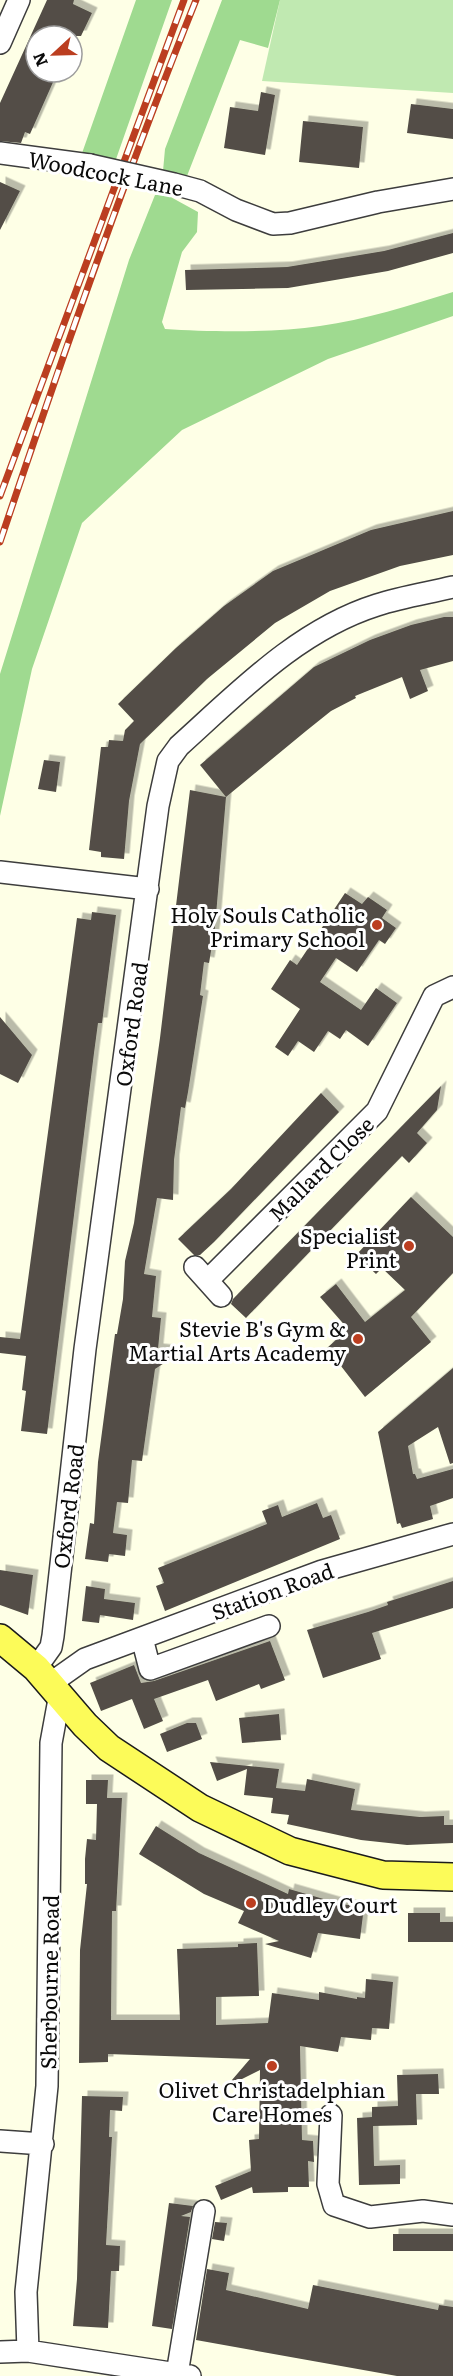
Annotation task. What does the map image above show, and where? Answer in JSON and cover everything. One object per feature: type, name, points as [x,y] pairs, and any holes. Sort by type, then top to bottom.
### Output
[{"type":"main road","points":[[39,1659],[85,1725],[131,1764],[200,1808],[290,1851],[383,1875],[453,1876]]},
{"type":"street","points":[[0,43],[19,0]]},
{"type":"street","name":"Woodcock Lane","points":[[0,153],[90,165],[174,184],[200,191],[236,210],[273,224],[291,223],[378,202],[453,189]]},
{"type":"street","name":"Oxford Road","points":[[39,1659],[85,1349],[162,779],[168,761],[180,746],[269,666],[309,637],[376,605],[453,587]]},
{"type":"street","points":[[0,872],[148,889]]},
{"type":"street","name":"Mallard Close","points":[[222,1296],[201,1274],[377,1111],[434,996],[453,987]]},
{"type":"street","name":"Station Road","points":[[39,1659],[63,1672],[94,1655],[322,1571],[453,1534]]},
{"type":"street","points":[[142,1638],[150,1668],[269,1626]]},
{"type":"street","points":[[39,1659],[94,1655]]},
{"type":"street","name":"Sherbourne Road","points":[[28,2351],[26,2292],[43,2144],[47,2086],[51,1743],[39,1659]]},
{"type":"street","points":[[331,2115],[328,2184],[334,2205],[370,2217],[423,2211],[453,2215]]},
{"type":"street","points":[[0,2141],[43,2144]]},
{"type":"street","points":[[0,2352],[28,2351],[184,2375],[204,2211]]},
{"type":"green space","points":[[136,0],[172,0],[115,162],[81,156]]},
{"type":"green space","points":[[222,0],[280,0],[268,48],[240,40],[187,176],[163,171],[165,149]]},
{"type":"green space","points":[[280,0],[453,0],[453,93],[262,81]]},
{"type":"green space","points":[[155,195],[167,195],[198,212],[197,232],[182,252],[162,322],[165,329],[242,331],[320,326],[371,316],[453,292],[453,316],[328,359],[182,430],[82,523],[32,669],[0,816],[0,674],[129,260]]},
{"type":"building","points":[[47,0],[74,0],[73,4],[92,13],[84,30],[84,24],[36,24]]},
{"type":"building","points":[[24,50],[24,84],[52,84],[30,134],[25,132],[21,143],[0,141],[0,103]]},
{"type":"building","points":[[261,92],[275,95],[265,155],[224,148],[230,107],[258,111]]},
{"type":"building","points":[[411,104],[453,109],[453,139],[407,133]]},
{"type":"building","points":[[303,121],[363,127],[359,168],[299,162]]},
{"type":"building","points":[[0,182],[20,191],[0,230]]},
{"type":"building","points":[[453,233],[453,253],[388,271],[288,288],[186,290],[185,270],[287,267],[384,251]]},
{"type":"building","points":[[453,511],[453,555],[400,566],[330,591],[275,623],[207,679],[140,744],[129,801],[124,859],[101,857],[101,852],[89,850],[101,747],[108,747],[109,740],[123,741],[125,730],[134,721],[118,704],[176,648],[224,606],[273,571],[371,530]]},
{"type":"building","points":[[453,617],[453,661],[420,670],[428,691],[410,699],[402,677],[355,696],[356,698],[331,711],[226,797],[200,765],[314,667],[370,640],[411,625]]},
{"type":"building","points":[[44,760],[60,762],[56,792],[38,789]]},
{"type":"building","points":[[190,790],[226,797],[215,927],[209,963],[204,962],[200,995],[203,996],[188,1092],[185,1108],[181,1107],[174,1160],[173,1200],[157,1198],[144,1274],[156,1276],[152,1317],[161,1318],[158,1349],[167,1350],[166,1354],[172,1358],[155,1369],[142,1461],[132,1460],[128,1503],[117,1502],[113,1533],[127,1535],[125,1556],[109,1554],[108,1562],[85,1559],[90,1523],[94,1524],[98,1462],[115,1334],[117,1334],[123,1299],[125,1261],[134,1223],[160,1038]]},
{"type":"building","points":[[345,893],[362,904],[368,897],[387,910],[382,918],[396,928],[385,944],[379,940],[357,972],[336,958],[320,982],[361,1010],[376,988],[397,1003],[368,1046],[346,1030],[340,1039],[328,1031],[314,1052],[298,1041],[288,1056],[275,1047],[300,1009],[271,989],[290,960],[297,965]]},
{"type":"building","points":[[92,912],[116,915],[102,1023],[98,1023],[94,1053],[47,1434],[21,1431],[26,1391],[22,1390],[26,1356],[0,1353],[0,1337],[20,1339],[77,918],[91,920]]},
{"type":"building","points":[[0,1017],[32,1055],[18,1083],[0,1074]]},
{"type":"building","points":[[441,1086],[437,1110],[417,1133],[427,1143],[409,1163],[402,1156],[246,1318],[231,1304],[233,1299]]},
{"type":"building","points":[[321,1093],[339,1112],[214,1242],[200,1255],[194,1255],[178,1239],[231,1189]]},
{"type":"building","points":[[411,1197],[453,1237],[453,1273],[411,1317],[431,1342],[365,1397],[327,1348],[348,1329],[320,1297],[336,1284],[365,1322],[405,1290],[382,1268],[376,1274],[356,1255]]},
{"type":"building","points":[[453,1368],[453,1463],[450,1464],[438,1427],[408,1446],[413,1474],[417,1479],[453,1469],[453,1498],[430,1506],[433,1519],[402,1528],[400,1523],[397,1524],[378,1432]]},
{"type":"building","points":[[317,1503],[323,1518],[331,1515],[340,1539],[165,1611],[156,1586],[164,1583],[158,1568],[267,1524],[262,1511],[278,1505],[282,1517]]},
{"type":"building","points":[[0,1570],[33,1575],[28,1615],[0,1605]]},
{"type":"building","points":[[453,1581],[453,1608],[372,1633],[381,1659],[323,1678],[307,1630],[368,1612],[388,1605],[387,1602]]},
{"type":"building","points":[[86,1586],[105,1589],[104,1599],[135,1603],[133,1620],[100,1615],[99,1623],[82,1621]]},
{"type":"building","points":[[270,1641],[285,1680],[261,1689],[259,1684],[216,1701],[208,1680],[154,1699],[163,1721],[144,1729],[132,1699],[101,1711],[90,1683],[134,1665],[141,1683],[154,1681]]},
{"type":"building","points":[[279,1714],[281,1740],[242,1743],[239,1718]]},
{"type":"building","points":[[187,1723],[196,1723],[202,1739],[167,1752],[160,1734]]},
{"type":"building","points":[[210,1762],[279,1769],[276,1788],[305,1791],[307,1779],[355,1789],[351,1810],[420,1817],[444,1816],[444,1825],[453,1825],[453,1843],[407,1845],[361,1840],[287,1824],[289,1815],[271,1813],[273,1798],[244,1795],[247,1769],[217,1781]]},
{"type":"building","points":[[86,1780],[108,1780],[107,1798],[122,1798],[116,1911],[112,1911],[111,2020],[180,2020],[177,1949],[238,1947],[238,1944],[257,1943],[259,1996],[216,1997],[216,2025],[268,2023],[272,1993],[319,2000],[319,1992],[357,1999],[357,1997],[365,1998],[366,1979],[393,1982],[389,2029],[372,2028],[371,2040],[341,2037],[338,2052],[300,2046],[302,2140],[313,2141],[314,2162],[308,2161],[309,2187],[288,2187],[288,2192],[253,2193],[252,2187],[221,2200],[215,2186],[251,2171],[249,2140],[259,2139],[260,2070],[226,2087],[250,2059],[108,2054],[108,2062],[79,2063],[80,1950],[87,1884],[85,1884],[85,1859],[87,1839],[96,1840],[97,1804],[86,1804]]},
{"type":"building","points":[[156,1826],[199,1853],[288,1894],[289,1889],[341,1904],[364,1907],[360,1939],[318,1933],[311,1958],[265,1944],[279,1941],[238,1923],[244,1911],[204,1894],[139,1854]]},
{"type":"building","points":[[408,1913],[440,1913],[440,1922],[453,1922],[453,1942],[408,1942]]},
{"type":"building","points":[[438,2074],[439,2094],[416,2094],[417,2125],[373,2126],[374,2166],[400,2165],[400,2184],[359,2185],[357,2118],[372,2117],[372,2107],[398,2106],[397,2075]]},
{"type":"building","points":[[82,2096],[123,2097],[122,2111],[110,2110],[109,2137],[112,2137],[106,2245],[120,2246],[119,2271],[111,2271],[108,2328],[73,2326],[77,2279]]},
{"type":"building","points":[[169,2203],[193,2206],[191,2212],[181,2216],[190,2217],[172,2329],[152,2326]]},
{"type":"building","points":[[215,2222],[227,2223],[224,2241],[212,2239]]},
{"type":"building","points":[[393,2234],[453,2234],[453,2251],[393,2251]]},
{"type":"building","points":[[207,2269],[229,2273],[226,2290],[308,2309],[313,2285],[438,2310],[439,2305],[453,2307],[453,2376],[397,2376],[196,2340]]},
{"type":"railway","points":[[0,496],[184,0]]},
{"type":"railway","points":[[0,542],[94,270],[196,0]]},
{"type":"place","name":"Holy Souls Catholic Primary School","points":[[377,925]]},
{"type":"place","name":"Specialist Print","points":[[409,1246]]},
{"type":"place","name":"Stevie B's Gym & Martial Arts Academy","points":[[358,1339]]},
{"type":"place","name":"Dudley Court","points":[[251,1903]]},
{"type":"place","name":"Olivet Christadelphian Care Homes","points":[[272,2066]]}]
